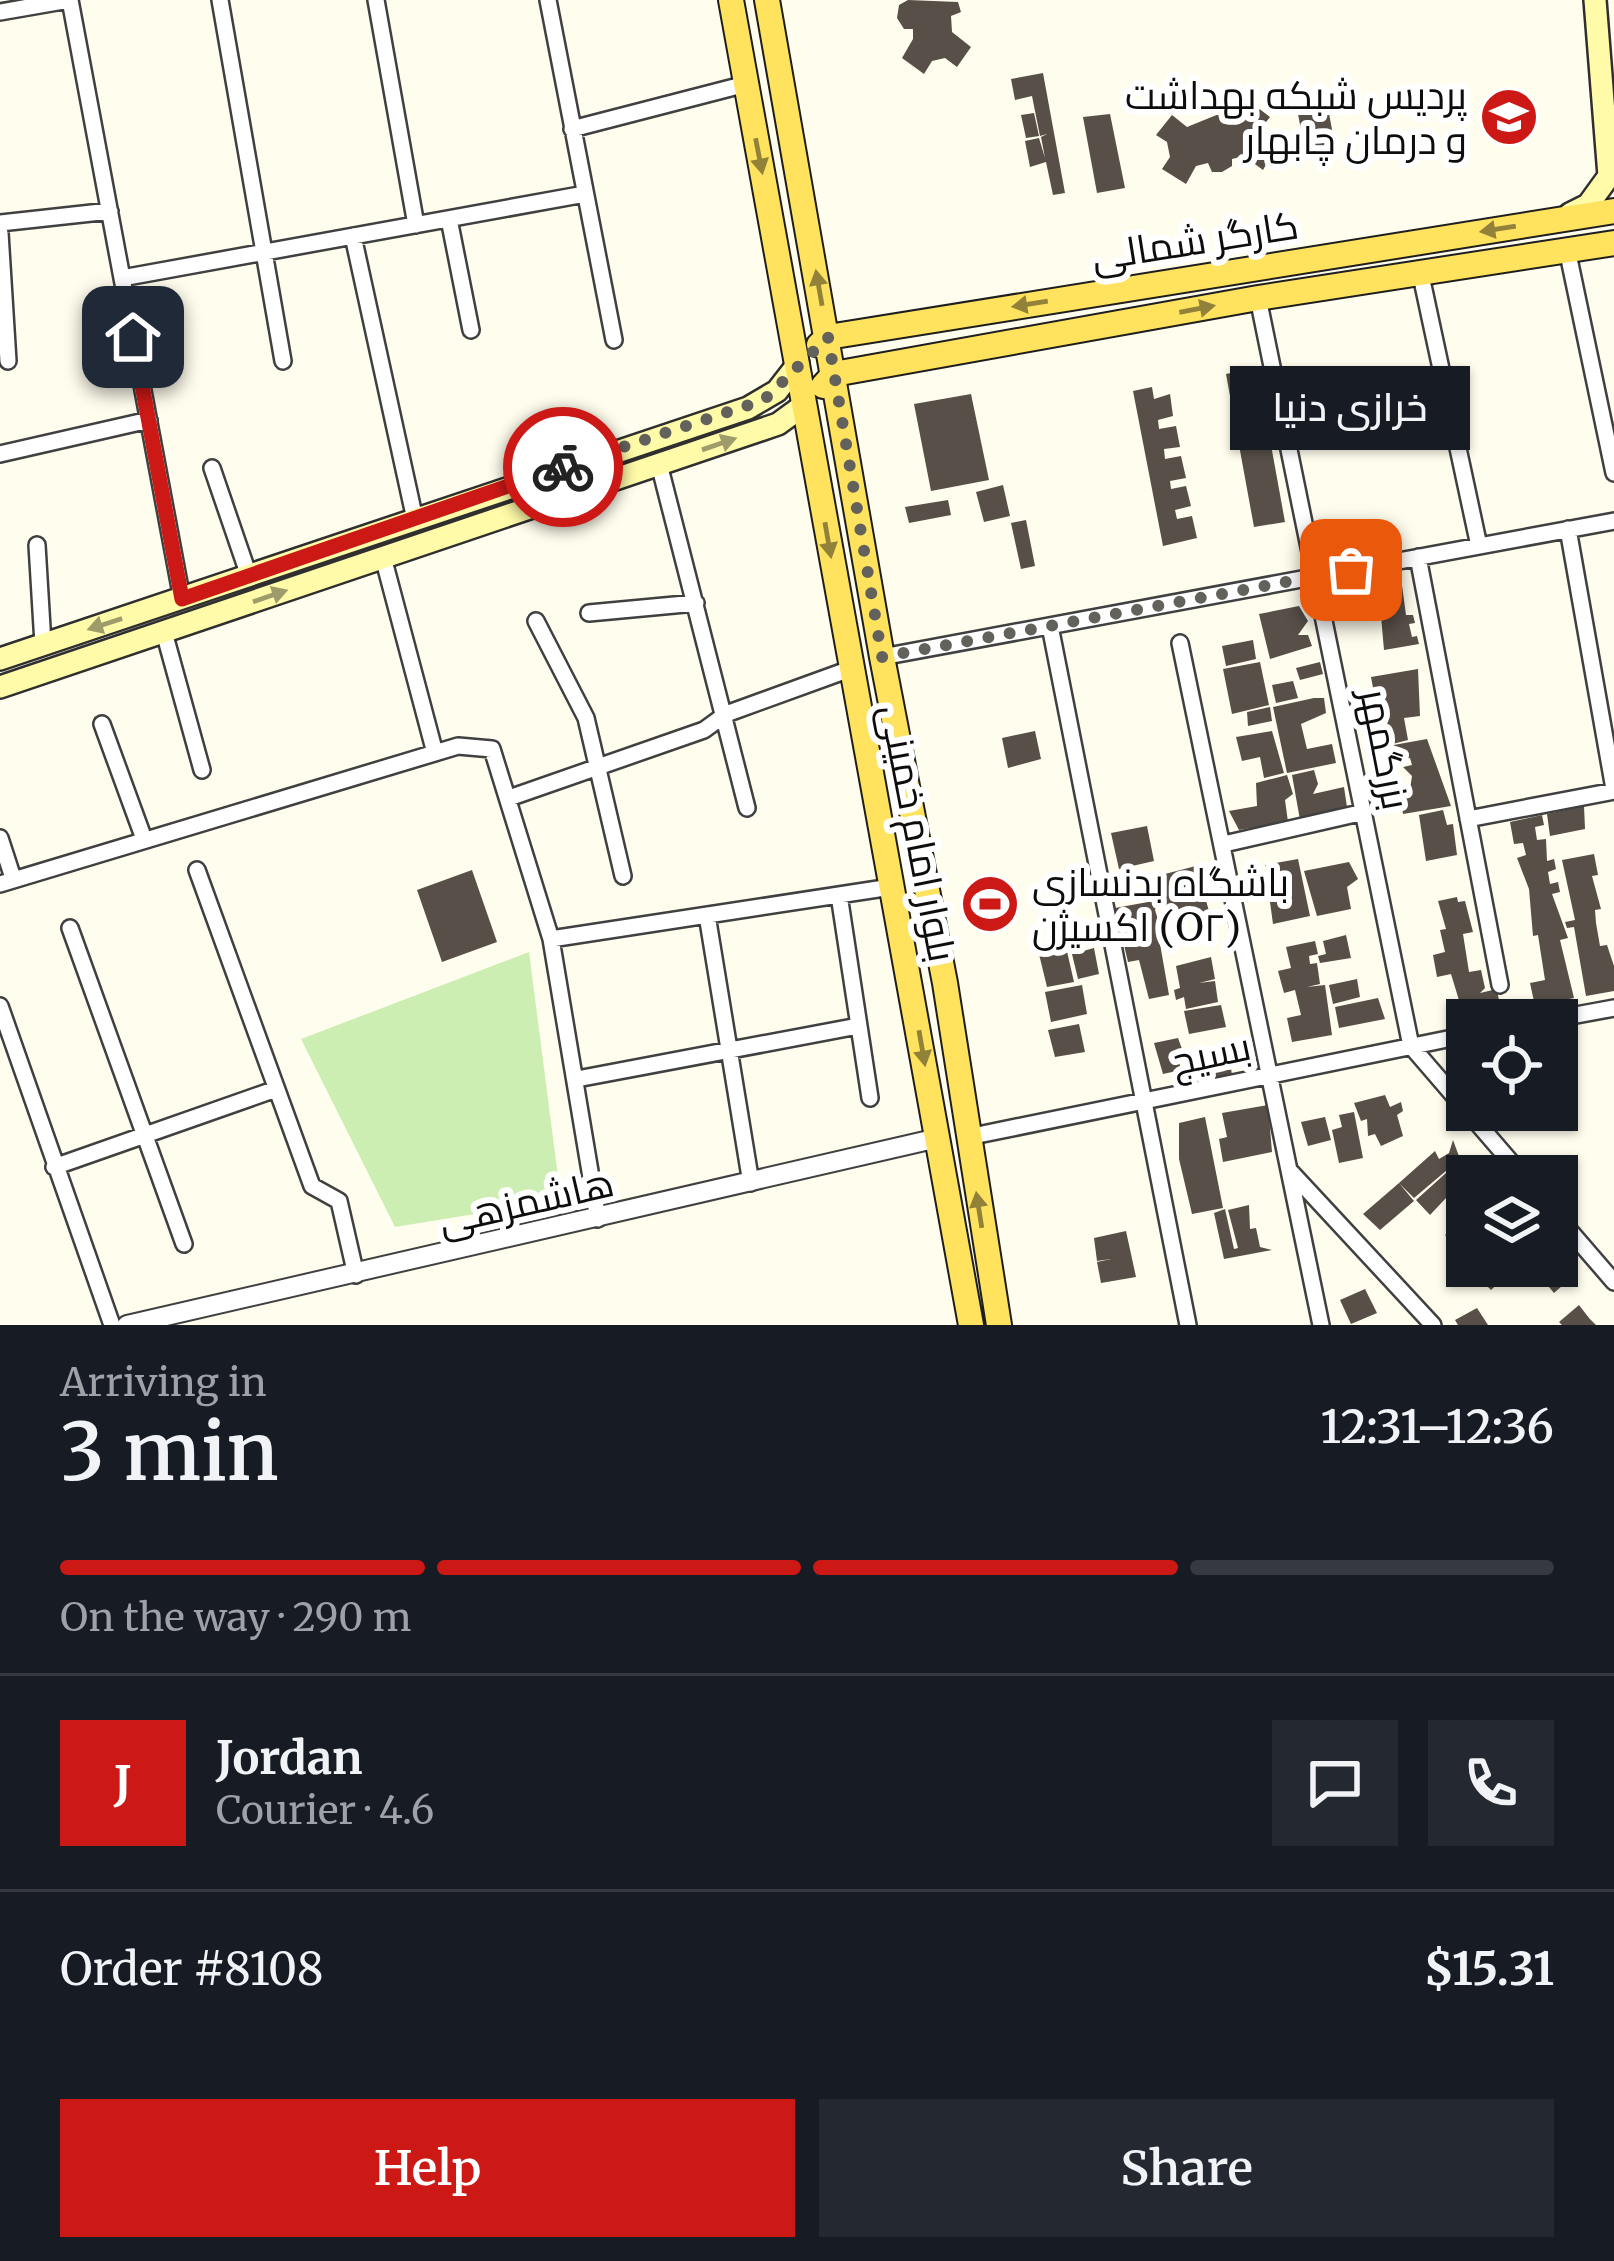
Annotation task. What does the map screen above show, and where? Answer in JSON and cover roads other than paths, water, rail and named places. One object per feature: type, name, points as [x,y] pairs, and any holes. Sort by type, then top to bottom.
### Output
[{"type":"main road","name":"بلوار امام خمینی","points":[[730,0],[971,1325]]},
{"type":"main road","name":"بلوار امام خمینی","points":[[767,0],[882,657],[945,982],[999,1325]]},
{"type":"main road","points":[[1561,218],[1588,205],[1609,176],[1607,55],[1595,0]]},
{"type":"main road","name":"کارگر شمالی","points":[[828,337],[1614,211]]},
{"type":"main road","name":"کارگر شمالی","points":[[834,374],[1258,298],[1614,243]]},
{"type":"main road","points":[[972,314],[958,325],[957,334],[975,351]]},
{"type":"main road","points":[[0,658],[250,576],[414,515],[748,408],[778,391],[798,364],[828,337]]},
{"type":"main road","points":[[0,687],[778,424],[834,374]]},
{"type":"main road","points":[[414,515],[423,544]]},
{"type":"street","points":[[0,12],[70,0],[182,599]]},
{"type":"street","points":[[220,0],[283,361]]},
{"type":"street","points":[[376,0],[416,225]]},
{"type":"street","points":[[548,0],[614,340]]},
{"type":"street","points":[[572,129],[746,84]]},
{"type":"street","points":[[122,278],[585,194]]},
{"type":"street","points":[[0,223],[110,211]]},
{"type":"street","points":[[448,219],[471,330]]},
{"type":"street","points":[[0,233],[8,361]]},
{"type":"street","points":[[353,236],[414,515]]},
{"type":"street","points":[[1567,249],[1614,472]]},
{"type":"street","points":[[1420,271],[1478,546]]},
{"type":"street","name":"بزرگمهر","points":[[1258,298],[1411,1046],[1505,1155]]},
{"type":"street","points":[[0,454],[149,420]]},
{"type":"street","points":[[659,464],[747,808]]},
{"type":"street","points":[[212,468],[250,576]]},
{"type":"street","points":[[882,657],[1614,520]]},
{"type":"street","points":[[1468,819],[1614,790],[1568,529]]},
{"type":"street","points":[[37,545],[43,644]]},
{"type":"street","points":[[383,557],[434,753]]},
{"type":"street","points":[[1418,557],[1500,985]]},
{"type":"street","points":[[589,613],[696,604]]},
{"type":"street","points":[[536,621],[552,661],[572,687],[602,769],[623,876]]},
{"type":"street","points":[[1050,626],[1188,1325]]},
{"type":"street","points":[[164,632],[202,770]]},
{"type":"street","points":[[1180,644],[1321,1325]]},
{"type":"street","points":[[509,798],[602,769],[704,730],[726,714],[850,670]]},
{"type":"street","points":[[102,724],[144,839]]},
{"type":"street","points":[[0,838],[7,880],[434,753],[478,744],[492,749],[551,939],[598,1220]]},
{"type":"street","points":[[1224,844],[1364,812]]},
{"type":"street","points":[[197,870],[311,1186],[339,1201],[356,1275]]},
{"type":"street","points":[[551,939],[891,887]]},
{"type":"street","points":[[839,896],[870,1099]]},
{"type":"street","points":[[707,916],[751,1183]]},
{"type":"street","points":[[70,928],[184,1244]]},
{"type":"street","points":[[0,1006],[7,1051],[112,1325]]},
{"type":"street","points":[[1578,1015],[1614,1008]]},
{"type":"street","points":[[577,1079],[859,1026]]},
{"type":"street","name":"بسیج","points":[[968,1137],[1446,1039]]},
{"type":"street","points":[[54,1167],[275,1089]]},
{"type":"street","name":"هاشمزهی","points":[[127,1325],[938,1138]]},
{"type":"street","points":[[1289,1169],[1433,1325]]},
{"type":"street","points":[[1578,1240],[1614,1282]]},
{"type":"place","name":"پردیس شبکه بهداشت و درمان چابهار","points":[[1509,117]]},
{"type":"place","name":"خرازی دنیا","points":[[1351,570]]},
{"type":"place","name":"باشگاه بدنسازی اکسیژن (O۲)","points":[[990,904]]}]
